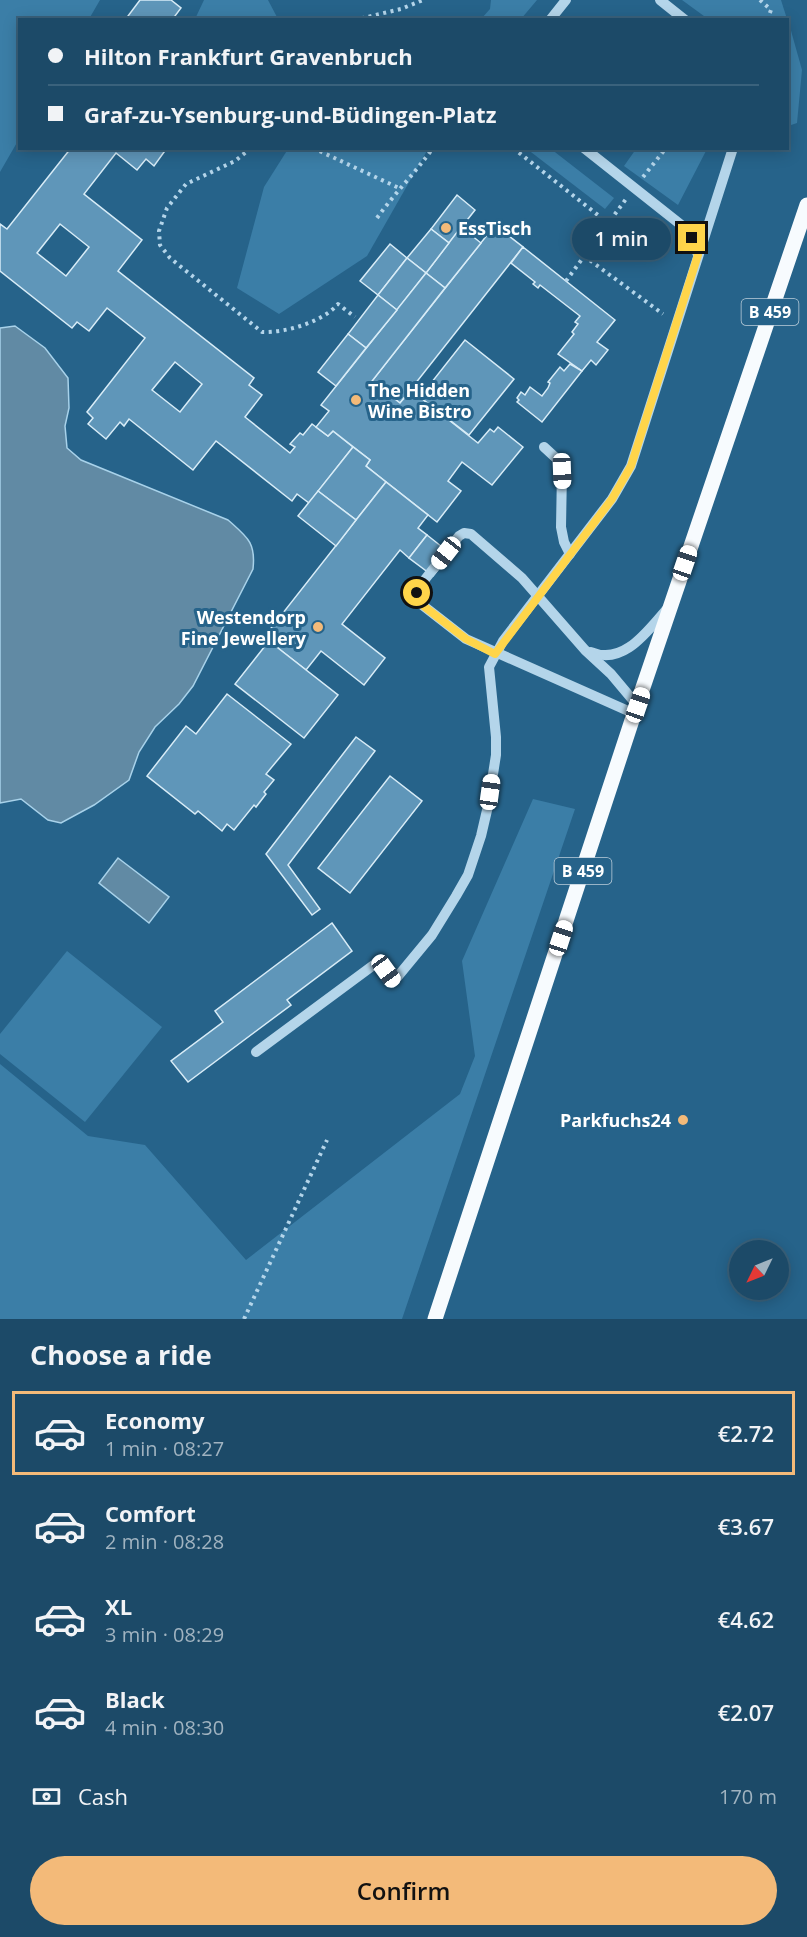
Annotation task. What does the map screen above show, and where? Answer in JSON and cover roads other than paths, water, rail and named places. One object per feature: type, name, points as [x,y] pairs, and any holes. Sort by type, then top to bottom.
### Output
[{"type":"main road","name":"B 459","points":[[435,1319],[636,710],[807,205]]},
{"type":"lane","points":[[552,18],[566,0]]},
{"type":"lane","points":[[660,0],[682,18]]},
{"type":"lane","points":[[586,150],[685,228],[692,238],[698,255]]},
{"type":"lane","points":[[256,1052],[379,961],[394,981],[432,935],[468,875],[488,806],[496,738],[489,667],[495,654],[537,596],[612,499],[631,466],[733,150]]},
{"type":"lane","points":[[543,447],[557,459],[562,471],[561,527],[564,542],[570,554]]},
{"type":"lane","points":[[464,533],[471,534],[522,578],[585,650],[611,674],[636,710],[524,663],[495,654],[466,639],[421,604],[417,599],[418,587],[459,536],[464,533]]},
{"type":"lane","points":[[585,650],[608,657],[617,655],[641,637],[672,604]]},
{"type":"place","name":"EssTisch","points":[[446,228]]},
{"type":"place","name":"The Hidden Wine Bistro","points":[[356,400]]},
{"type":"place","name":"Westendorp Fine Jewellery","points":[[318,627]]},
{"type":"place","name":"Parkfuchs24","points":[[683,1120]]}]
